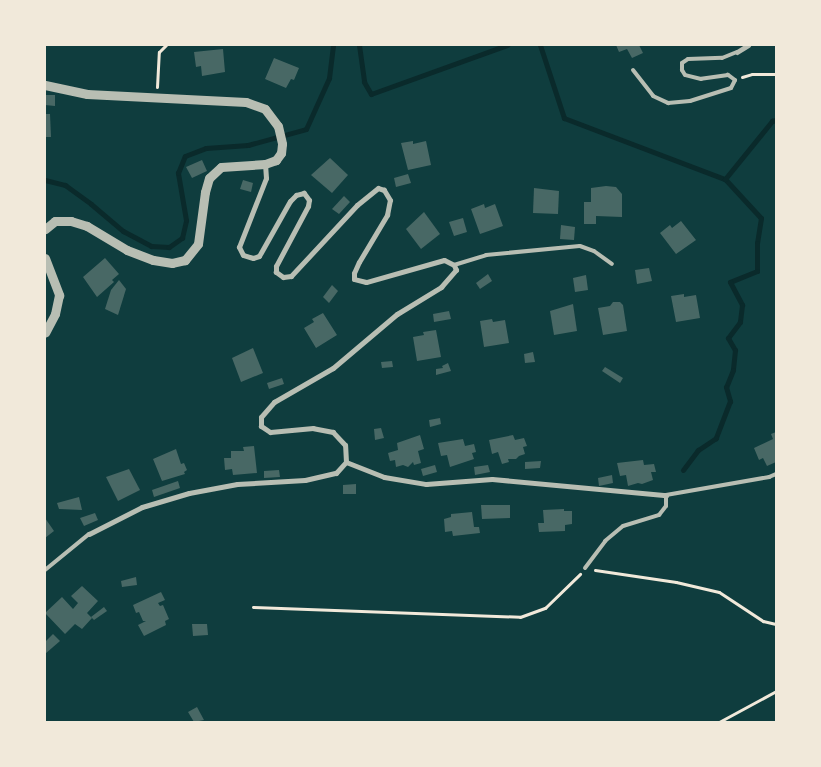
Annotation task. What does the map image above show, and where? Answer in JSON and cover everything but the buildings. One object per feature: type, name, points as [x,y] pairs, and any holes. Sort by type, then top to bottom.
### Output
[{"type":"street","points":[[737,52],[748,45]]},
{"type":"street","points":[[45,86],[87,94],[246,102],[265,109],[278,126],[282,144],[281,153],[276,160],[265,164],[221,168],[209,178],[204,192],[202,227],[198,244],[185,260],[172,263],[153,260],[128,250],[87,226],[71,221],[55,221],[45,229]]},
{"type":"street","points":[[89,534],[142,507],[189,493],[237,484],[305,480],[336,473],[346,462],[344,445],[333,432],[313,428],[270,432],[261,426],[260,417],[274,402],[333,368],[397,314],[441,287],[456,270],[454,265],[444,260],[366,282],[354,279],[359,262],[386,215],[390,200],[384,190],[378,188],[357,205],[291,276],[283,277],[276,272],[276,266],[308,206],[309,200],[304,193],[296,194],[290,201],[259,256],[253,258],[243,255],[239,246],[266,178],[265,164]]},
{"type":"street","points":[[45,258],[59,296],[55,314],[45,333]]},
{"type":"street","points":[[346,462],[384,478],[426,484],[492,478],[666,495]]},
{"type":"lane","points":[[633,70],[653,96],[668,103],[690,101],[731,88],[734,80],[728,75],[701,79],[685,75],[682,64],[688,59],[722,58],[737,52]]},
{"type":"lane","points":[[454,265],[486,255],[580,246],[594,251],[612,264]]},
{"type":"lane","points":[[585,568],[605,541],[623,526],[658,515],[666,506],[666,495],[769,477],[776,474]]},
{"type":"lane","points":[[45,570],[89,534]]},
{"type":"path","points":[[156,97],[160,52],[166,45]]},
{"type":"path","points":[[734,80],[752,74],[776,74]]},
{"type":"path","points":[[253,608],[520,617],[545,608],[585,568],[676,582],[719,592],[763,621],[776,624]]},
{"type":"path","points":[[719,722],[776,691]]},
{"type":"waterway","points":[[45,180],[65,185],[123,231],[151,246],[169,247],[182,238],[186,220],[178,173],[185,156],[206,148],[248,145],[306,129],[329,78],[333,45]]},
{"type":"waterway","points":[[359,45],[364,82],[371,94],[507,45]]},
{"type":"waterway","points":[[540,45],[564,118],[725,179],[761,218],[757,243],[757,271],[730,282],[742,305],[740,322],[728,338],[735,350],[733,370],[726,387],[730,401],[716,438],[698,450],[683,470]]},
{"type":"waterway","points":[[725,179],[772,121],[776,120]]}]
